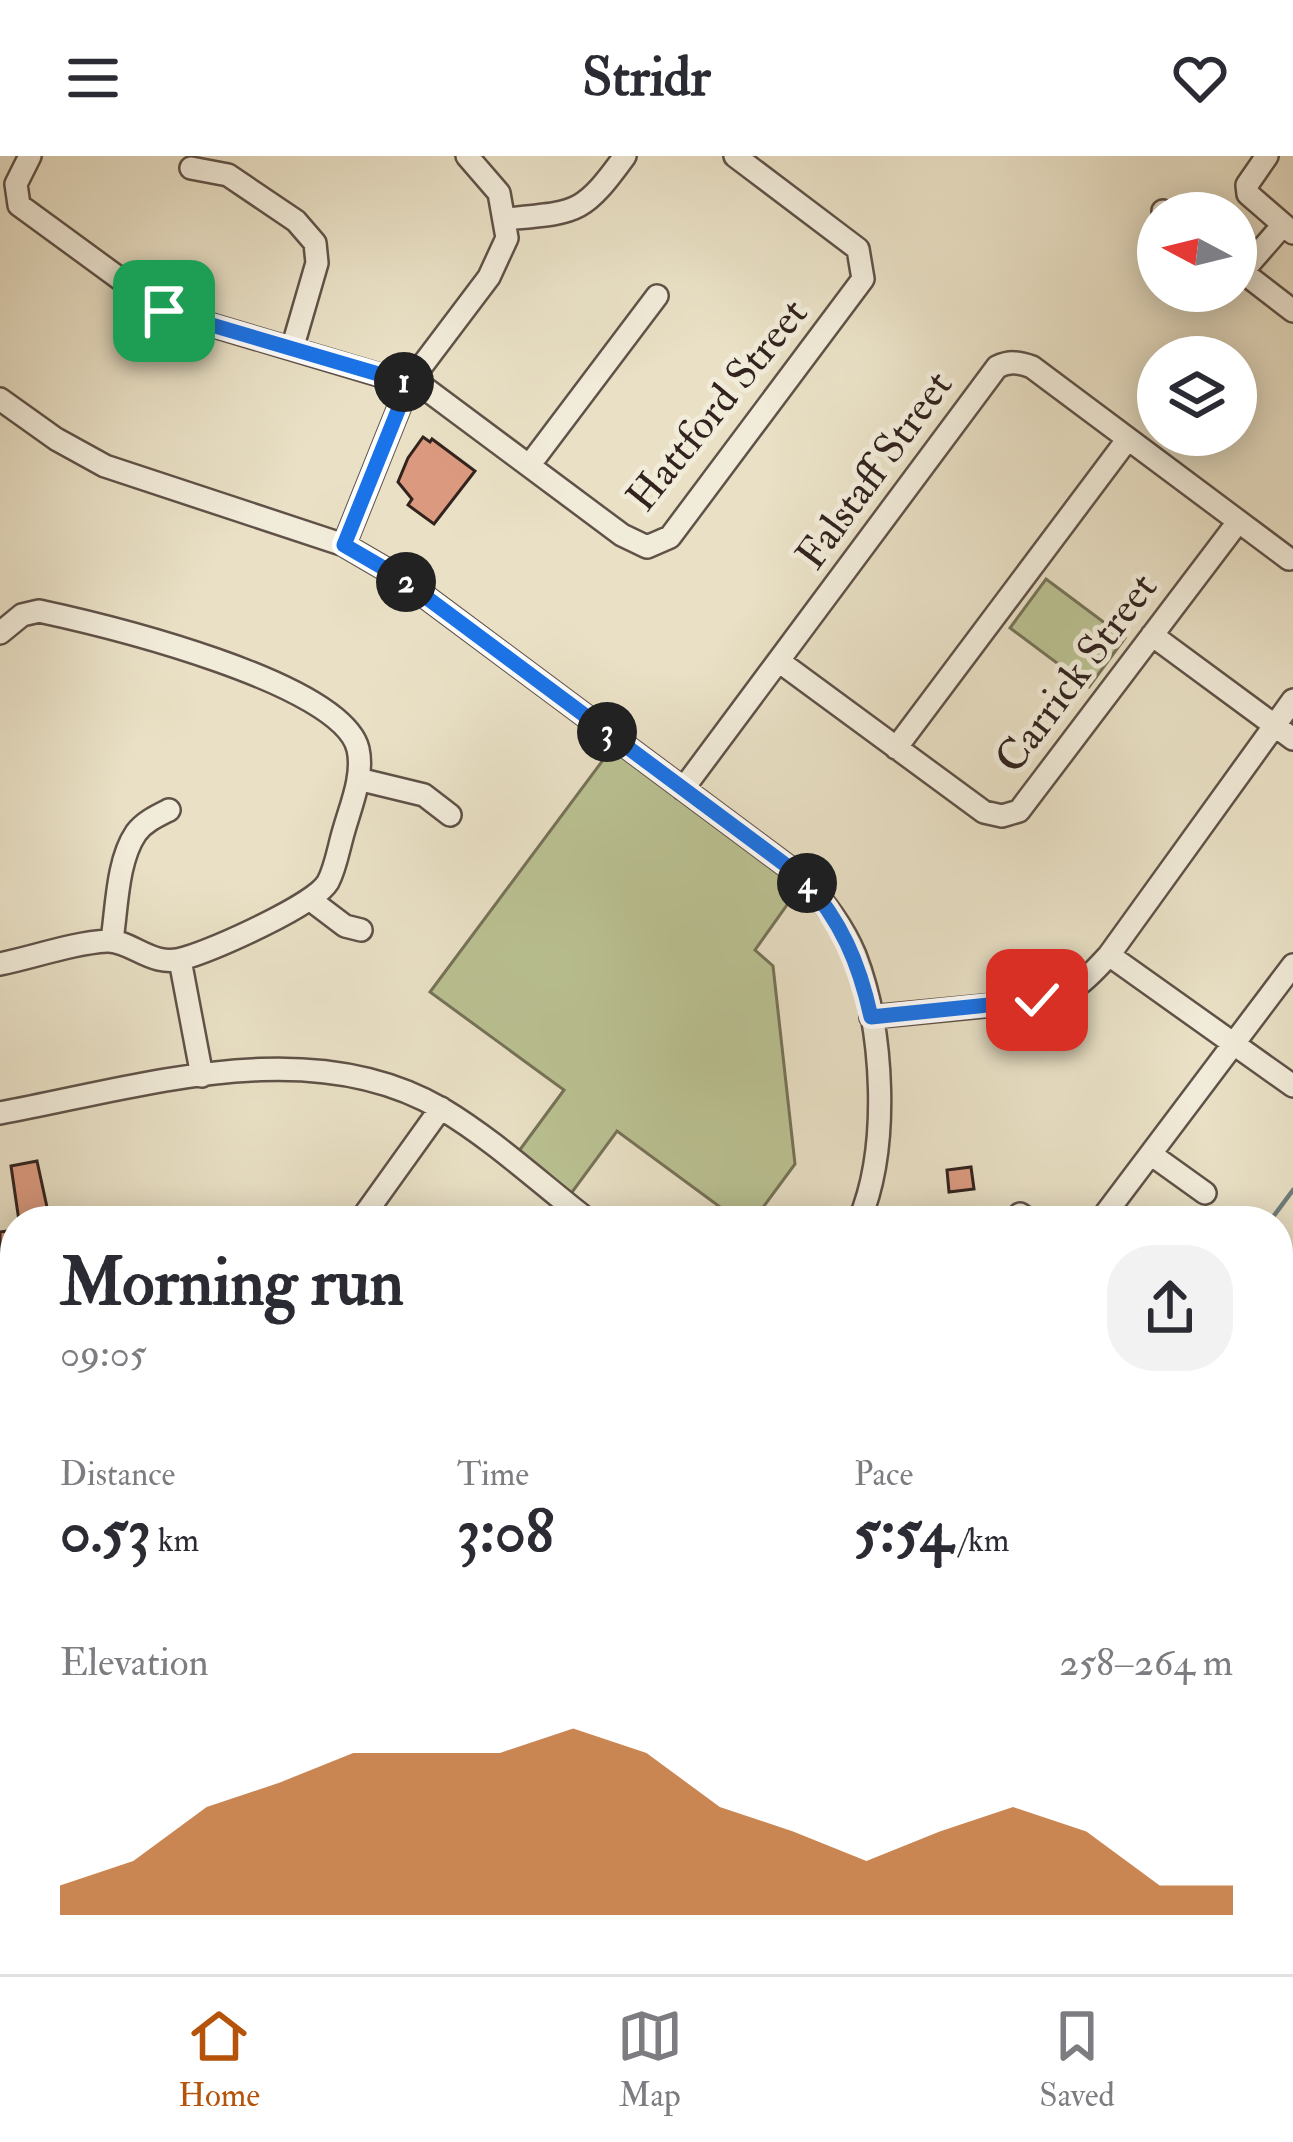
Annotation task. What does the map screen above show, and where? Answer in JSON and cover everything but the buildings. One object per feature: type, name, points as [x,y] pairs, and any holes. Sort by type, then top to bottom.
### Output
[{"type":"street","name":"Hattford Street","points":[[31,156],[16,184],[16,196],[29,214],[164,311],[426,389],[622,536],[647,547],[670,537],[863,278],[858,249],[735,156]]},
{"type":"street","points":[[344,545],[409,383],[499,261],[507,238],[499,193],[467,156]]},
{"type":"street","points":[[506,219],[584,206],[625,156]]},
{"type":"street","points":[[1257,255],[1288,229],[1246,190],[1268,156]]},
{"type":"street","points":[[191,168],[228,176],[310,233],[317,263],[292,349]]},
{"type":"street","points":[[1257,284],[1293,311]]},
{"type":"street","points":[[531,464],[657,296]]},
{"type":"street","name":"Falstaff Street","points":[[683,789],[997,367],[1012,362],[1033,367],[1289,559]]},
{"type":"street","points":[[0,399],[105,466],[344,545],[399,577],[803,878],[824,902],[854,954],[871,1017],[880,1143],[865,1206]]},
{"type":"street","points":[[896,748],[1127,440]]},
{"type":"street","name":"Carrick Street","points":[[780,662],[985,812],[1002,816],[1018,811],[1238,522]]},
{"type":"street","points":[[0,633],[22,615],[39,611],[254,671],[300,693],[351,734],[358,746],[358,779],[329,881],[312,901],[181,960],[146,958],[112,940],[0,964]]},
{"type":"street","points":[[1152,635],[1293,740]]},
{"type":"street","points":[[871,1017],[1066,994],[1084,983],[1293,700]]},
{"type":"street","points":[[358,779],[424,795],[450,815]]},
{"type":"street","points":[[112,940],[124,863],[132,842],[146,822],[169,810]]},
{"type":"street","points":[[312,901],[345,926],[361,930]]},
{"type":"street","points":[[1109,955],[1293,1086]]},
{"type":"street","points":[[181,960],[202,1076]]},
{"type":"street","points":[[1112,1206],[1293,965]]},
{"type":"street","points":[[0,1112],[251,1068],[326,1072],[367,1080],[441,1108],[569,1206]]},
{"type":"street","points":[[371,1206],[441,1108]]},
{"type":"street","points":[[1152,1155],[1205,1193]]},
{"type":"green space","points":[[1046,579],[1125,638],[1089,687],[1010,628]]},
{"type":"green space","points":[[612,748],[799,888],[755,950],[773,966],[795,1164],[764,1206],[719,1206],[617,1131],[570,1195],[516,1155],[564,1090],[430,992]]},
{"type":"waterway","points":[[1281,1206],[1293,1190]]},
{"type":"route","points":[[164,311],[409,383],[344,545],[399,577],[803,878],[843,931],[860,971],[871,1017],[1037,1000]]}]
